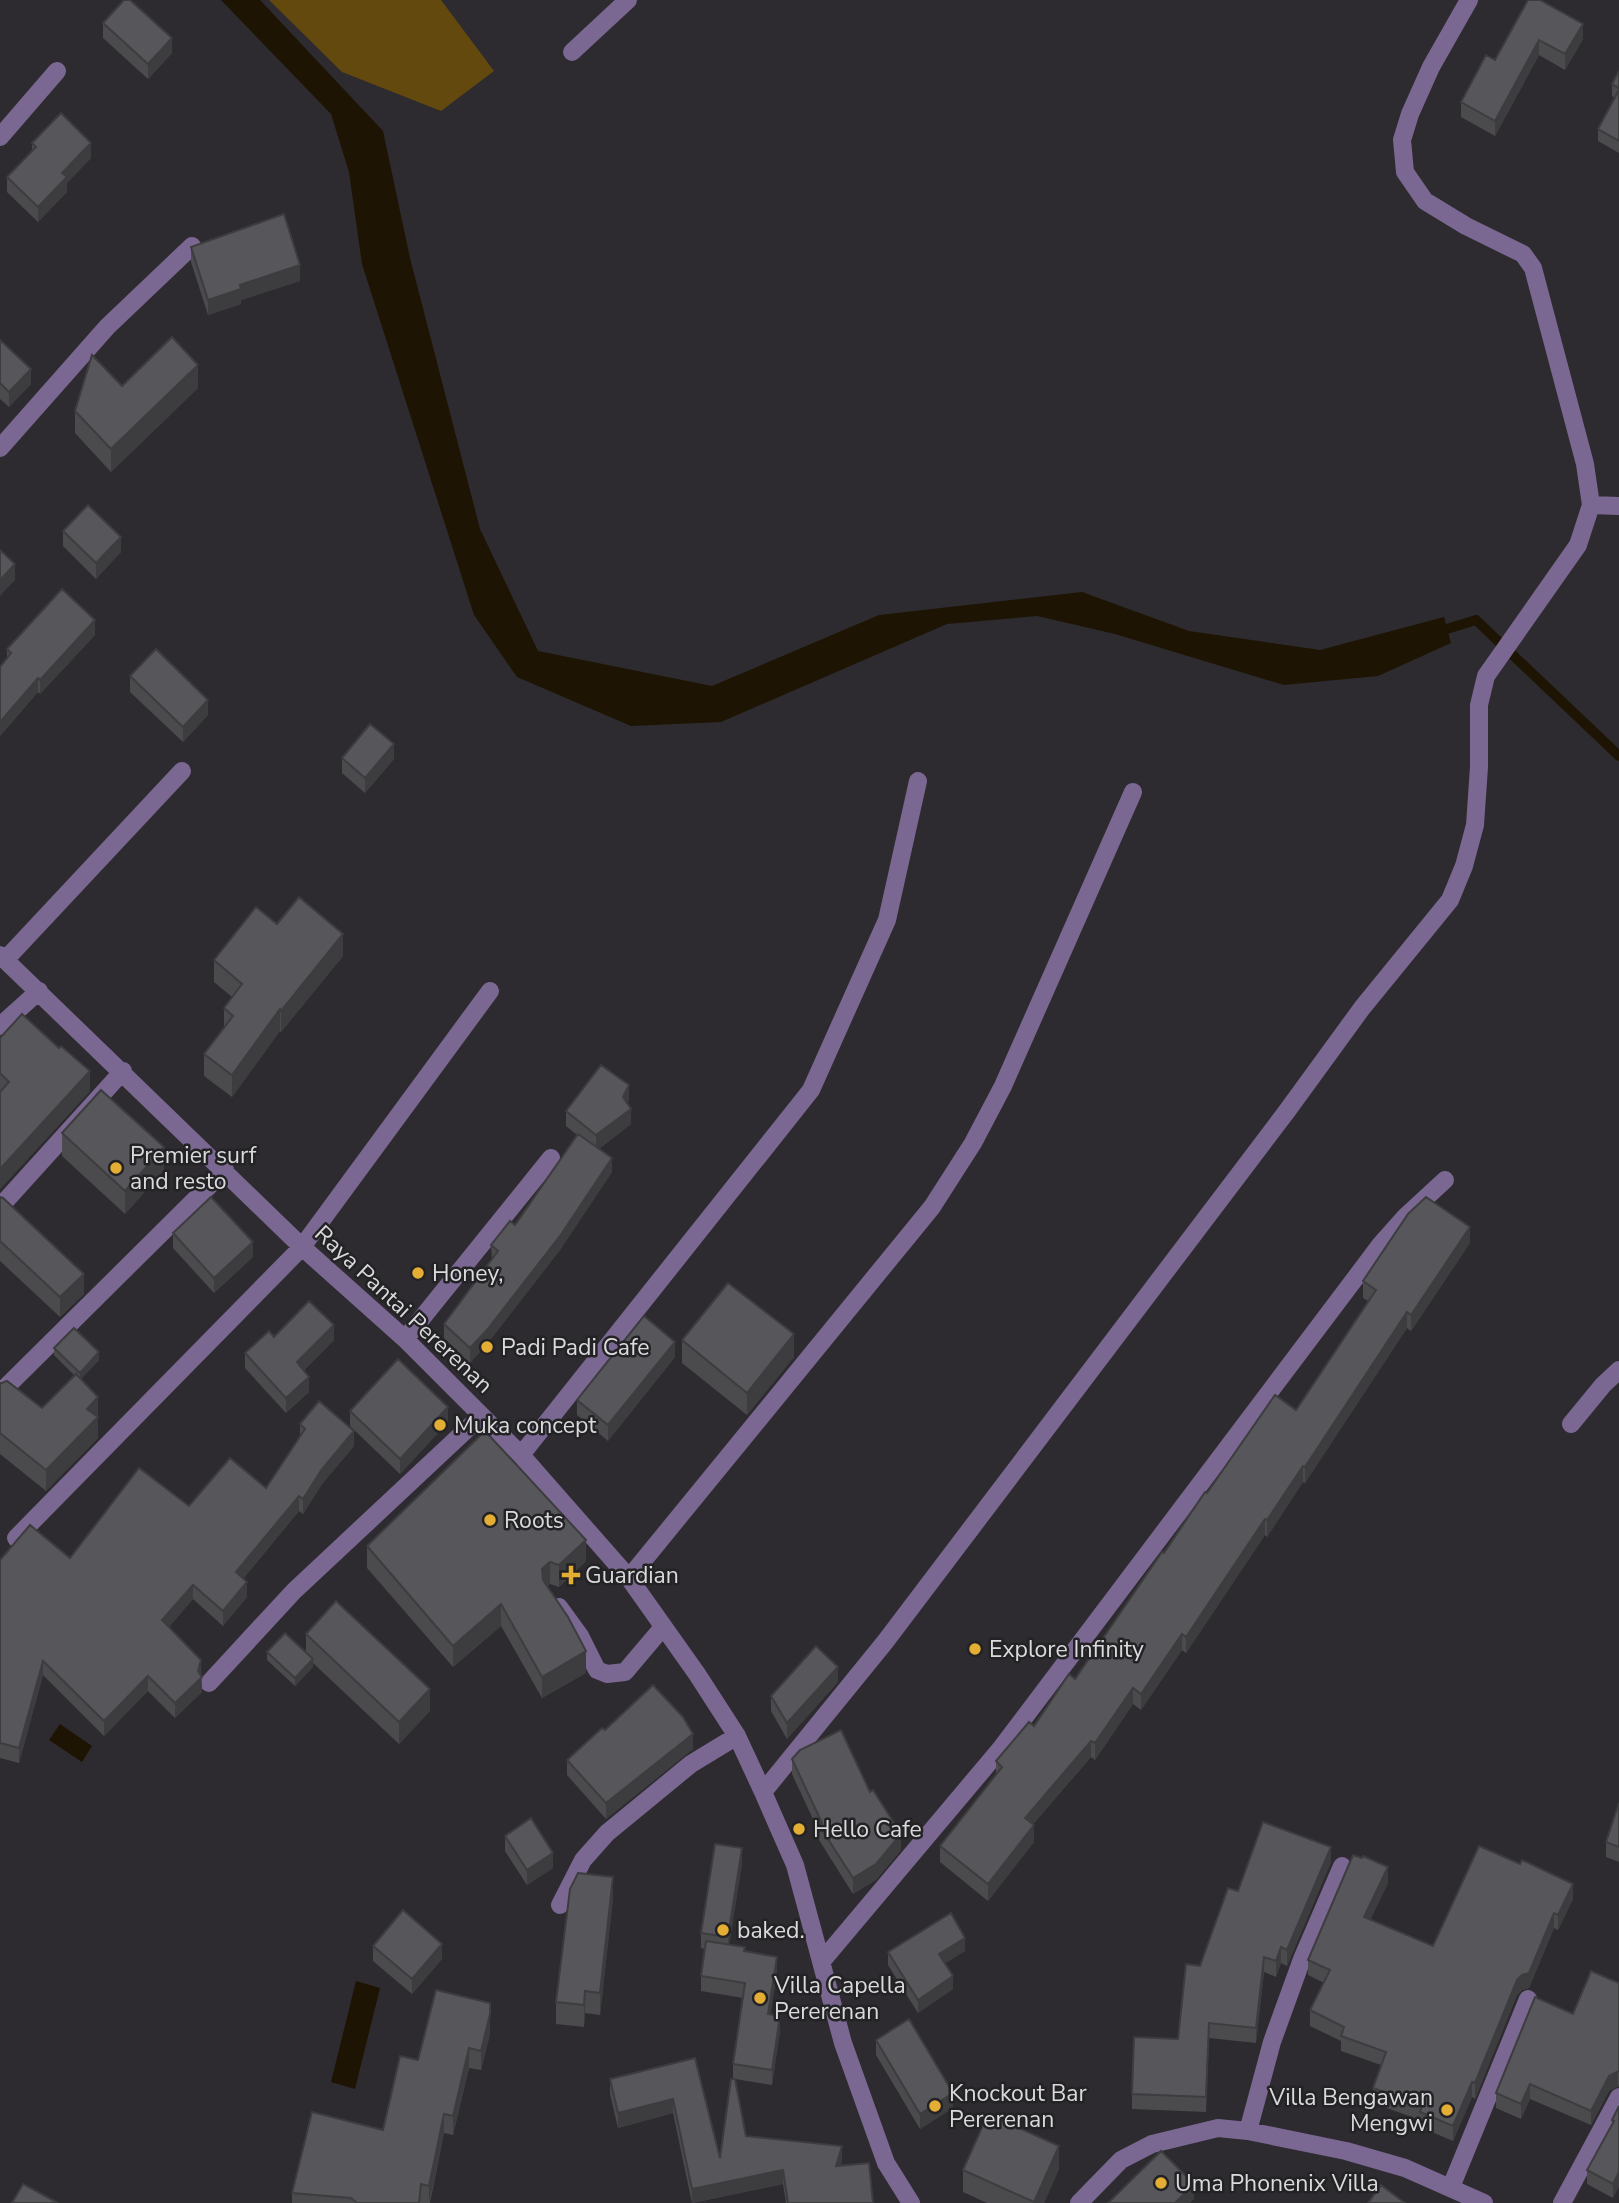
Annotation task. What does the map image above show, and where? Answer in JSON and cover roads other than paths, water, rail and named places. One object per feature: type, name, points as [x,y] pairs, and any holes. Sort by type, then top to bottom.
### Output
[{"type":"street","points":[[572,52],[628,0]]},
{"type":"street","points":[[763,1792],[885,1642],[1362,1008],[1450,900],[1464,866],[1475,825],[1479,705],[1486,676],[1578,545],[1591,505],[1585,464],[1533,268],[1523,254],[1466,226],[1425,201],[1405,172],[1402,140],[1410,114],[1431,67],[1469,0]]},
{"type":"street","points":[[0,137],[57,71]]},
{"type":"street","points":[[0,448],[107,327],[192,246]]},
{"type":"street","points":[[1591,505],[1619,506]]},
{"type":"street","points":[[2,957],[182,771]]},
{"type":"street","points":[[521,1455],[811,1090],[887,920],[918,781]]},
{"type":"street","points":[[629,1578],[932,1207],[973,1143],[1003,1086],[1133,792]]},
{"type":"street","name":"Raya Pantai Pererenan","points":[[2,957],[302,1247],[405,1339],[521,1455],[629,1578],[737,1736],[763,1792],[795,1865],[843,2043],[886,2163],[911,2203]]},
{"type":"street","points":[[0,1026],[39,991]]},
{"type":"street","points":[[16,1538],[302,1247],[489,991]]},
{"type":"street","points":[[0,1207],[122,1071]]},
{"type":"street","points":[[405,1339],[551,1158]]},
{"type":"street","points":[[0,1393],[225,1170]]},
{"type":"street","points":[[822,1961],[1002,1747],[1381,1244],[1406,1216],[1446,1180]]},
{"type":"street","points":[[1571,1424],[1619,1370]]},
{"type":"street","points":[[209,1683],[294,1591],[481,1416]]},
{"type":"street","points":[[552,1595],[597,1670],[607,1674],[625,1672],[663,1627]]},
{"type":"street","points":[[560,1905],[583,1860],[607,1833],[653,1793],[737,1736]]},
{"type":"street","points":[[1248,2131],[1272,2042],[1302,1959],[1342,1866]]},
{"type":"street","points":[[1451,2187],[1528,1999]]},
{"type":"street","points":[[1562,2203],[1619,2097]]},
{"type":"street","points":[[1079,2203],[1121,2160],[1152,2144],[1218,2128],[1248,2131],[1346,2151],[1405,2168],[1484,2203]]},
{"type":"waterway","points":[[1437,632],[1476,620],[1619,756]]},
{"type":"place","name":"Premier surf and resto","points":[[116,1168]]},
{"type":"place","name":"Honey,","points":[[418,1273]]},
{"type":"place","name":"Padi Padi Cafe","points":[[487,1347]]},
{"type":"place","name":"Muka concept","points":[[440,1425]]},
{"type":"place","name":"Roots","points":[[490,1520]]},
{"type":"place","name":"Guardian","points":[[571,1575]]},
{"type":"place","name":"Explore Infinity","points":[[975,1649]]},
{"type":"place","name":"Hello Cafe","points":[[799,1829]]},
{"type":"place","name":"baked.","points":[[723,1930]]},
{"type":"place","name":"Villa Capella Pererenan","points":[[760,1998]]},
{"type":"place","name":"Knockout Bar Pererenan","points":[[935,2106]]},
{"type":"place","name":"Villa Bengawan Mengwi","points":[[1447,2110]]},
{"type":"place","name":"Uma Phonenix Villa","points":[[1161,2183]]}]
